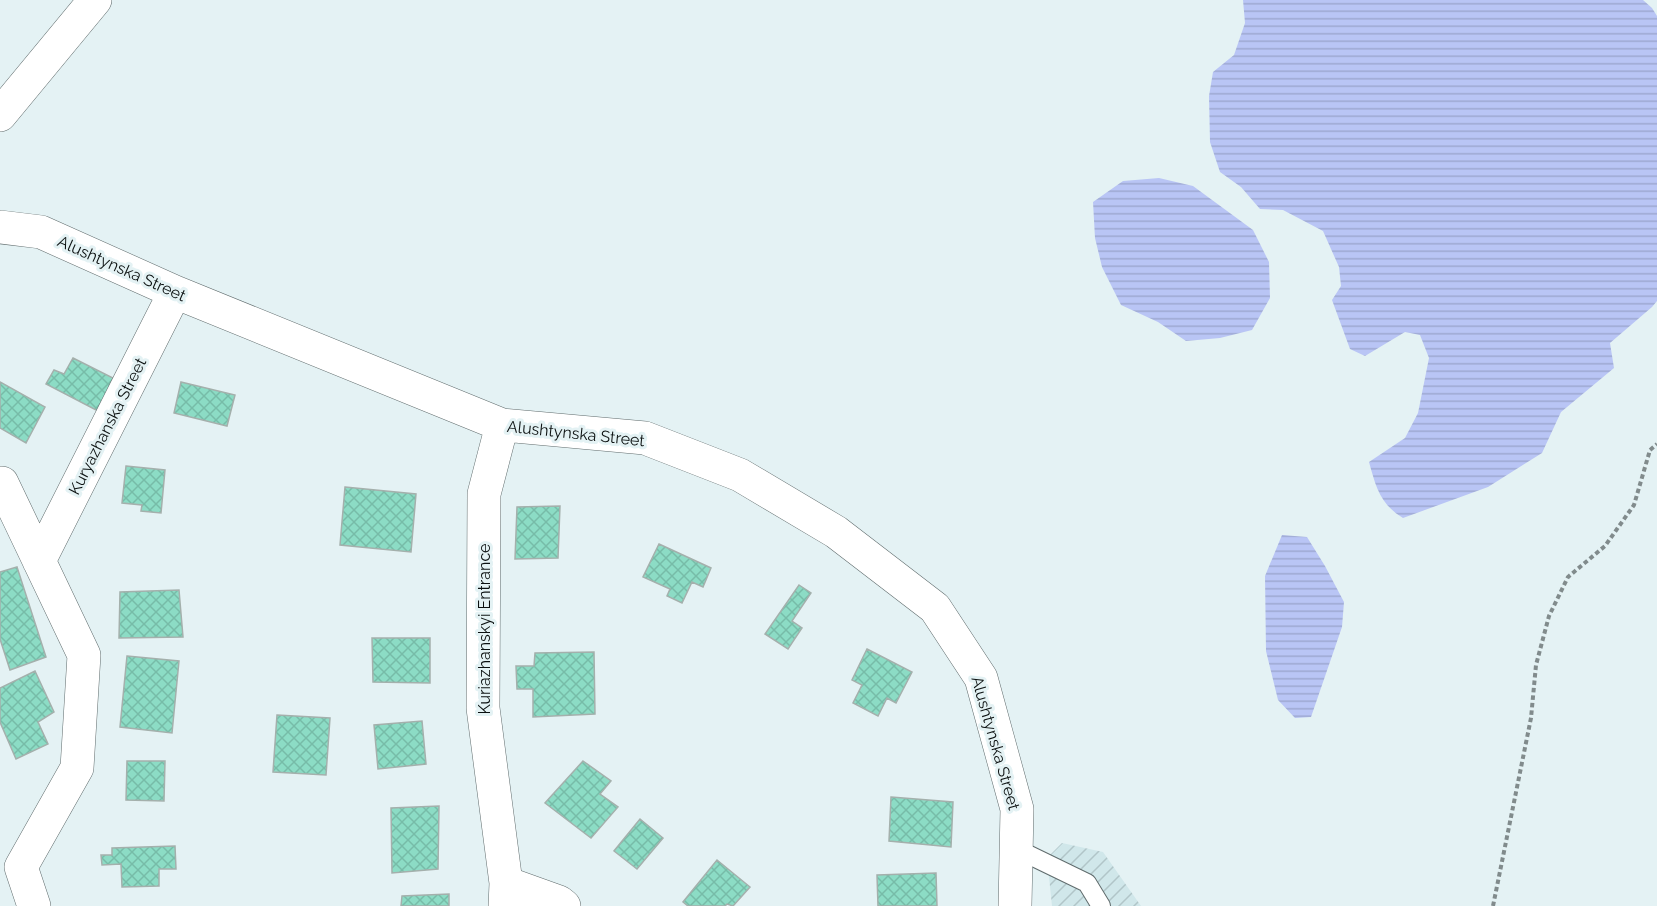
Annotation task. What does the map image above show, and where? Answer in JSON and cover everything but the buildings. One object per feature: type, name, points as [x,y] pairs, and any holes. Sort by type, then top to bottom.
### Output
[{"type":"street","points":[[0,115],[95,0]]},
{"type":"street","name":"Alushtynska Street","points":[[0,227],[41,232],[175,292],[502,425],[645,438],[740,475],[836,532],[935,608],[981,678],[1017,809],[1015,906]]},
{"type":"street","name":"Kuryazhanska Street","points":[[39,561],[175,292]]},
{"type":"street","name":"Kuriazhanskyi Entrance","points":[[502,425],[484,494],[483,708],[505,894]]},
{"type":"street","points":[[2,483],[84,655],[77,768],[10,863],[34,906]]},
{"type":"street","points":[[505,894],[559,902],[564,906]]},
{"type":"lane","points":[[1017,849],[1087,883],[1101,906]]},
{"type":"path","points":[[1493,906],[1530,728],[1536,665],[1549,616],[1568,577],[1605,546],[1634,505],[1650,450],[1657,444]]},
{"type":"shaded area","points":[[1062,843],[1103,852],[1141,906],[1052,906],[1048,867],[1050,855]]},
{"type":"water","points":[[1243,0],[1643,0],[1657,16],[1657,301],[1610,343],[1614,368],[1561,412],[1542,453],[1488,487],[1403,518],[1389,507],[1380,494],[1369,462],[1405,438],[1418,413],[1429,358],[1420,335],[1405,332],[1365,356],[1350,349],[1332,300],[1341,286],[1339,267],[1323,231],[1283,210],[1260,209],[1241,187],[1220,172],[1210,142],[1209,96],[1213,72],[1234,55],[1245,23]]},
{"type":"water","points":[[1159,178],[1193,186],[1253,230],[1269,262],[1270,298],[1252,330],[1220,338],[1186,341],[1158,322],[1121,305],[1102,267],[1095,238],[1093,202],[1123,181]]},
{"type":"water","points":[[1282,535],[1307,537],[1344,602],[1342,627],[1311,717],[1295,718],[1278,700],[1266,651],[1265,576]]}]
